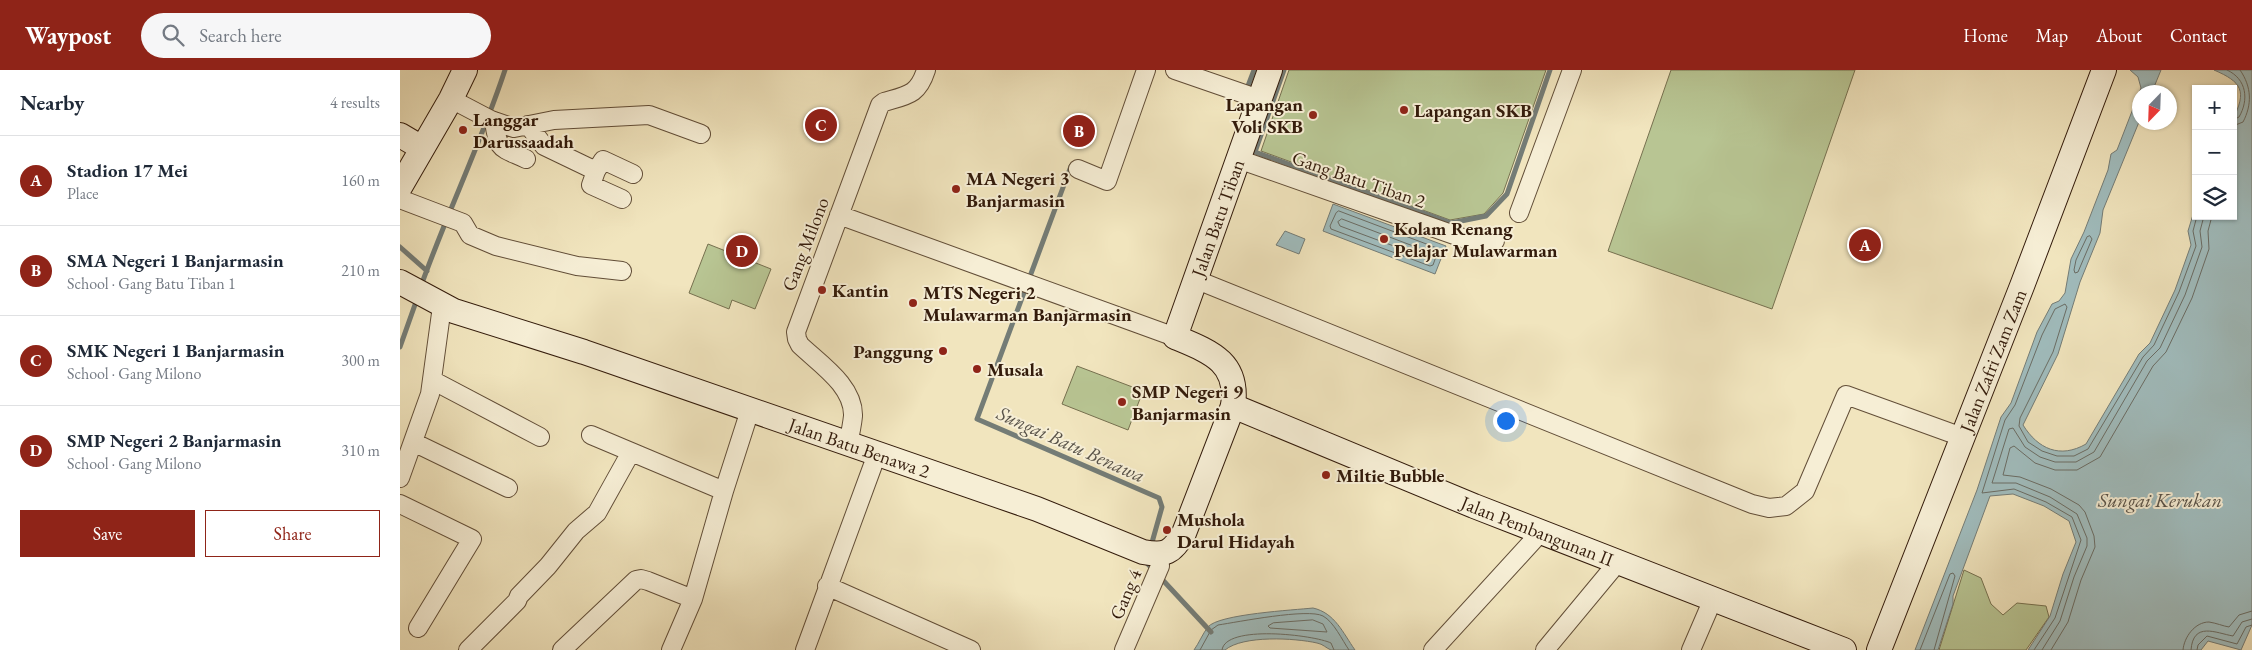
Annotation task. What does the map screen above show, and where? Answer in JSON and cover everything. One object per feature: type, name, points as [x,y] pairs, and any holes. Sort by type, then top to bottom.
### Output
[{"type":"street","points":[[400,187],[451,99],[465,70]]},
{"type":"street","name":"Gang Milono","points":[[848,444],[853,415],[849,398],[839,381],[800,345],[796,332],[880,105],[915,91],[922,83],[926,70]]},
{"type":"street","points":[[1078,169],[1108,181],[1146,70]]},
{"type":"street","points":[[1174,70],[1259,99]]},
{"type":"street","name":"Jalan Batu Tiban","points":[[1176,337],[1270,70]]},
{"type":"street","points":[[1519,214],[1572,70]]},
{"type":"street","name":"Jalan Zafri Zam Zam","points":[[1879,650],[2022,286],[2104,70]]},
{"type":"street","points":[[451,99],[487,118],[514,128],[554,120],[649,115],[701,134]]},
{"type":"street","points":[[487,118],[499,146],[526,159]]},
{"type":"street","points":[[528,126],[544,146],[596,171]]},
{"type":"street","points":[[400,135],[422,148]]},
{"type":"street","name":"Gang Batu Tiban 2","points":[[1238,159],[1477,242],[1495,241]]},
{"type":"street","points":[[622,199],[591,185],[596,171],[603,160],[633,174]]},
{"type":"street","points":[[400,199],[466,226],[472,236],[496,246],[577,266],[622,271]]},
{"type":"street","points":[[839,215],[1176,337],[1214,354],[1224,364],[1231,374],[1235,392],[1233,406],[1184,534],[1169,551],[1154,558]]},
{"type":"street","points":[[1197,280],[1743,500],[1769,508],[1786,506],[1805,491],[1846,394],[1962,437]]},
{"type":"street","points":[[400,478],[430,394],[432,380],[419,293]]},
{"type":"street","name":"Jalan Batu Benawa 2","points":[[419,293],[1037,510],[1154,558]]},
{"type":"street","points":[[432,380],[540,437]]},
{"type":"street","name":"Jalan Pembangunan II","points":[[1233,406],[1541,532],[1844,650]]},
{"type":"street","points":[[671,650],[693,599],[724,491],[750,410]]},
{"type":"street","points":[[591,435],[724,491]]},
{"type":"street","points":[[413,442],[508,488]]},
{"type":"street","points":[[468,650],[517,601],[519,596],[548,566],[576,531],[597,513],[630,452]]},
{"type":"street","points":[[805,650],[877,454]]},
{"type":"street","points":[[400,504],[472,538],[418,628]]},
{"type":"street","points":[[1433,650],[1541,532]]},
{"type":"street","name":"Gang 4","points":[[1124,650],[1152,584],[1154,558]]},
{"type":"street","points":[[1545,650],[1618,562]]},
{"type":"street","points":[[562,650],[636,580],[648,581],[693,599]]},
{"type":"street","points":[[827,586],[972,650]]},
{"type":"street","points":[[1691,650],[1713,599]]},
{"type":"green space","name":"Lapangan SKB","points":[[1289,70],[1546,70],[1503,193],[1484,214],[1450,220],[1261,151]]},
{"type":"green space","points":[[1671,70],[1855,70],[1772,309],[1608,251]]},
{"type":"green space","points":[[708,244],[771,269],[755,309],[732,300],[729,309],[689,293]]},
{"type":"green space","points":[[1077,366],[1143,391],[1128,430],[1062,404]]},
{"type":"green space","points":[[1964,570],[1981,578],[1991,604],[2003,615],[2017,603],[2046,606],[2049,617],[2026,650],[1939,650]]},
{"type":"water","name":"Sungai Kerukan","points":[[2130,70],[2161,70],[2155,85],[2140,85],[2138,77]]},
{"type":"water","name":"Sungai Kerukan","points":[[2214,70],[2252,70],[2252,625],[2241,650],[2208,641],[2201,650],[2028,650],[2050,616],[2063,574],[2076,542],[2069,521],[2044,506],[2013,494],[1990,496],[1953,596],[1953,604],[1938,650],[1915,650],[1977,490],[2001,417],[2011,403],[2037,332],[2052,304],[2059,301],[2065,293],[2071,259],[2084,232],[2108,170],[2111,154],[2117,150],[2132,111],[2132,130],[2136,130],[2103,210],[2100,233],[2080,282],[2058,354],[2023,425],[2036,440],[2050,449],[2067,451],[2086,444],[2139,354],[2150,343],[2175,290],[2191,245],[2188,231],[2192,218],[2192,220],[2237,220],[2237,109],[2241,94],[2236,83]]},
{"type":"water","name":"Kolam Renang Pelajar Mulawarman","points":[[1333,204],[1446,246],[1435,274],[1323,231]]},
{"type":"water","points":[[1285,231],[1305,239],[1299,254],[1276,245]]},
{"type":"water","points":[[1313,608],[1333,619],[1355,650],[1331,650],[1307,641],[1269,639],[1244,642],[1233,645],[1225,650],[1194,650],[1208,627],[1226,619],[1275,611]]},
{"type":"waterway","points":[[421,286],[505,70]]},
{"type":"waterway","points":[[1248,86],[1254,70]]},
{"type":"waterway","points":[[1284,70],[1255,152],[1451,223],[1486,216],[1507,194],[1550,70]]},
{"type":"waterway","name":"Sungai Batu Benawa","points":[[1071,166],[977,419],[1159,498],[1162,507],[1151,546]]},
{"type":"waterway","points":[[400,247],[427,271]]},
{"type":"waterway","points":[[400,347],[417,299]]},
{"type":"waterway","name":"Sungai Batu Benawa","points":[[1147,559],[1146,562],[1211,632]]},
{"type":"place","name":"Lapangan SKB","points":[[1404,110]]},
{"type":"place","name":"Lapangan Voli SKB","points":[[1313,115]]},
{"type":"place","name":"SMK Negeri 1 Banjarmasin","points":[[821,125]]},
{"type":"place","name":"Langgar Darussaadah","points":[[463,130]]},
{"type":"place","name":"SMA Negeri 1 Banjarmasin","points":[[1079,131]]},
{"type":"place","name":"MA Negeri 3 Banjarmasin","points":[[956,189]]},
{"type":"place","name":"Kolam Renang Pelajar Mulawarman","points":[[1384,239]]},
{"type":"place","name":"Stadion 17 Mei","points":[[1865,245]]},
{"type":"place","name":"SMP Negeri 2 Banjarmasin","points":[[742,251]]},
{"type":"place","name":"Kantin","points":[[822,290]]},
{"type":"place","name":"MTS Negeri 2 Mulawarman Banjarmasin","points":[[913,303]]},
{"type":"place","name":"Panggung","points":[[943,351]]},
{"type":"place","name":"Musala","points":[[977,369]]},
{"type":"place","name":"SMP Negeri 9 Banjarmasin","points":[[1122,402]]},
{"type":"place","name":"Miltie Bubble","points":[[1326,475]]},
{"type":"place","name":"Mushola Darul Hidayah","points":[[1167,530]]}]
